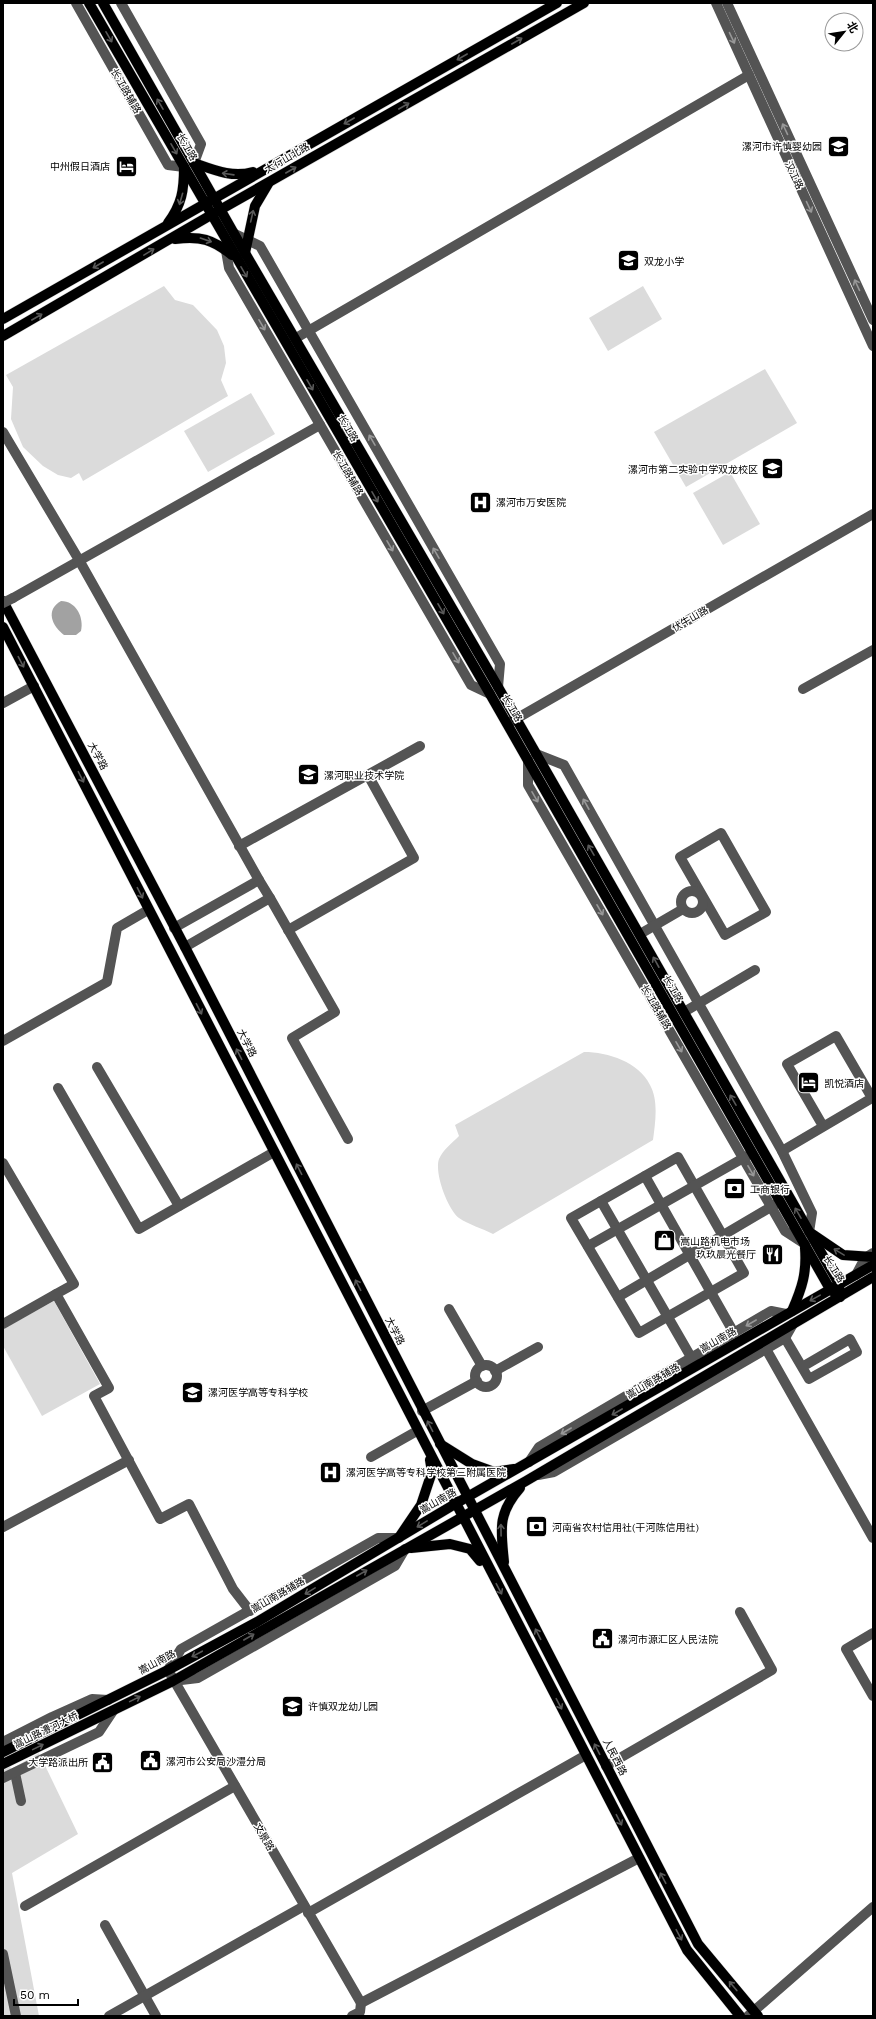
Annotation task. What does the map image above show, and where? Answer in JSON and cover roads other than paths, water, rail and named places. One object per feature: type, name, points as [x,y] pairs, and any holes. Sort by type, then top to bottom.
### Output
[{"type":"main road","name":"长江路","points":[[89,3],[490,694],[512,722]]},
{"type":"main road","name":"长江路","points":[[103,3],[220,210],[296,338],[498,687],[512,722],[756,1150],[810,1232],[840,1297]]},
{"type":"main road","name":"太行山北路","points":[[3,319],[557,3]]},
{"type":"main road","name":"太行山北路","points":[[3,336],[211,215],[584,3]]},
{"type":"main road","points":[[194,163],[222,173],[242,176],[263,170]]},
{"type":"main road","points":[[165,227],[178,210],[184,189],[184,167]]},
{"type":"main road","points":[[246,253],[255,206],[268,183]]},
{"type":"main road","points":[[171,239],[196,236],[214,243],[236,258]]},
{"type":"main road","name":"大学路","points":[[6,600],[468,1498]]},
{"type":"main road","points":[[3,627],[417,1431],[687,1950],[740,2016]]},
{"type":"main road","name":"长江路","points":[[532,757],[640,934],[684,1012],[756,1150],[780,1202],[805,1244],[835,1286]]},
{"type":"main road","points":[[810,1232],[843,1255],[870,1256]]},
{"type":"main road","points":[[789,1312],[803,1286],[806,1262],[805,1244]]},
{"type":"main road","name":"嵩山南路","points":[[100,1716],[173,1681],[405,1549],[475,1511],[783,1334],[793,1324],[840,1297],[873,1265]]},
{"type":"main road","name":"嵩山南路","points":[[96,1707],[256,1622],[455,1504],[524,1467],[694,1362],[835,1286],[859,1279],[873,1277]]},
{"type":"main road","points":[[359,1317],[371,1310]]},
{"type":"main road","points":[[439,1443],[472,1464],[494,1472],[524,1467]]},
{"type":"main road","points":[[399,1538],[421,1504],[432,1472],[427,1449]]},
{"type":"main road","points":[[504,1568],[500,1525],[508,1501],[530,1479]]},
{"type":"main road","name":"人民西路","points":[[468,1498],[698,1944],[753,2014]]},
{"type":"main road","points":[[405,1549],[450,1544],[470,1549],[491,1572]]},
{"type":"main road","name":"嵩山路澧河大桥","points":[[3,1752],[96,1707]]},
{"type":"main road","name":"嵩山路澧河大桥","points":[[3,1764],[100,1716]]},
{"type":"main road","points":[[639,1858],[650,1853]]},
{"type":"street","name":"长江路辅路","points":[[76,3],[168,165],[184,167]]},
{"type":"street","points":[[121,3],[201,144],[194,163]]},
{"type":"street","name":"汉江路","points":[[716,3],[873,346]]},
{"type":"street","name":"汉江路","points":[[727,3],[873,320]]},
{"type":"street","points":[[296,338],[749,75]]},
{"type":"street","points":[[235,234],[260,246],[500,664],[498,687]]},
{"type":"street","name":"长江路辅路","points":[[225,239],[229,268],[471,685],[490,694]]},
{"type":"street","points":[[6,600],[320,425]]},
{"type":"street","points":[[3,432],[79,560],[334,1012],[292,1038],[348,1139]]},
{"type":"street","name":"伏牛山路","points":[[512,722],[873,514]]},
{"type":"street","points":[[803,690],[873,650]]},
{"type":"street","points":[[3,703],[34,686]]},
{"type":"street","points":[[239,846],[420,746]]},
{"type":"street","name":"长江路辅路","points":[[532,757],[528,785],[785,1231],[805,1244]]},
{"type":"street","points":[[532,757],[564,765],[782,1150],[812,1213],[810,1232]]},
{"type":"street","points":[[288,930],[414,858],[368,775]]},
{"type":"street","points":[[702,896],[680,857],[721,833],[766,912],[725,935],[702,896],[692,891],[685,894],[681,901],[683,909],[688,913],[699,912],[703,906],[702,896]]},
{"type":"street","points":[[174,928],[259,880]]},
{"type":"street","points":[[184,947],[270,898]]},
{"type":"street","points":[[640,934],[683,909]]},
{"type":"street","points":[[3,1041],[107,982],[117,928],[148,910]]},
{"type":"street","points":[[684,1012],[755,970]]},
{"type":"street","points":[[782,1150],[872,1098],[836,1036],[787,1064],[823,1126]]},
{"type":"street","points":[[97,1067],[179,1206]]},
{"type":"street","points":[[58,1088],[140,1230],[274,1152]]},
{"type":"street","points":[[588,1246],[775,1139]]},
{"type":"street","points":[[678,1157],[694,1186],[744,1273],[639,1333],[571,1218],[678,1157]]},
{"type":"street","points":[[3,1163],[74,1284],[3,1324]]},
{"type":"street","points":[[645,1176],[734,1333]]},
{"type":"street","points":[[601,1201],[694,1362]]},
{"type":"street","points":[[618,1297],[780,1202]]},
{"type":"street","points":[[870,1256],[859,1279],[873,1282]]},
{"type":"street","points":[[56,1294],[109,1388],[94,1396],[160,1519],[189,1504],[233,1589],[250,1611]]},
{"type":"street","points":[[450,1309],[482,1366]]},
{"type":"street","name":"嵩山南路辅路","points":[[694,1362],[734,1333],[771,1311],[789,1312]]},
{"type":"street","points":[[530,1479],[554,1472],[766,1349],[783,1334],[802,1367],[809,1379],[857,1352],[850,1339],[802,1367]]},
{"type":"street","points":[[495,1371],[538,1347]]},
{"type":"street","points":[[766,1349],[873,1538]]},
{"type":"street","points":[[482,1366],[490,1366],[495,1371],[496,1378],[490,1386],[483,1386],[477,1381],[476,1372],[482,1366]]},
{"type":"street","points":[[422,1411],[477,1381]]},
{"type":"street","points":[[371,1457],[417,1431]]},
{"type":"street","points":[[3,1527],[129,1460]]},
{"type":"street","name":"嵩山南路辅路","points":[[168,1670],[181,1649],[378,1538],[399,1538]]},
{"type":"street","points":[[606,1766],[772,1670],[740,1612]]},
{"type":"street","points":[[873,1633],[846,1649],[873,1696]]},
{"type":"street","name":"文景路","points":[[168,1670],[360,2003]]},
{"type":"street","points":[[3,1742],[92,1699],[108,1700]]},
{"type":"street","points":[[3,1778],[99,1732],[113,1711]]},
{"type":"street","points":[[109,2016],[586,1755]]},
{"type":"street","points":[[15,1773],[21,1801]]},
{"type":"street","points":[[25,1906],[235,1786]]},
{"type":"street","points":[[352,2016],[360,2012],[360,2003],[639,1858]]},
{"type":"street","points":[[753,2014],[873,1907]]},
{"type":"street","points":[[105,1925],[156,2016]]},
{"type":"street","points":[[3,1954],[16,2016]]},
{"type":"place","name":"漯河市许慎婴幼园","points":[[838,146]]},
{"type":"place","name":"中州假日酒店","points":[[126,166]]},
{"type":"place","name":"双龙小学","points":[[628,261]]},
{"type":"place","name":"漯河市第二实验中学双龙校区","points":[[773,469]]},
{"type":"place","name":"漯河市万安医院","points":[[481,502]]},
{"type":"place","name":"漯河职业技术学院","points":[[308,775]]},
{"type":"place","name":"凯悦酒店","points":[[809,1083]]},
{"type":"place","name":"工商银行","points":[[734,1189]]},
{"type":"place","name":"嵩山路机电市场","points":[[665,1241]]},
{"type":"place","name":"玖玖晨光餐厅","points":[[772,1254]]},
{"type":"place","name":"漯河医学高等专科学校","points":[[192,1392]]},
{"type":"place","name":"漯河医学高等专科学校第三附属医院","points":[[330,1472]]},
{"type":"place","name":"河南省农村信用社(干河陈信用社)","points":[[536,1527]]},
{"type":"place","name":"漯河市源汇区人民法院","points":[[603,1639]]},
{"type":"place","name":"许慎双龙幼儿园","points":[[292,1706]]},
{"type":"place","name":"漯河市公安局沙澧分局","points":[[151,1761]]},
{"type":"place","name":"大学路派出所","points":[[103,1762]]}]
